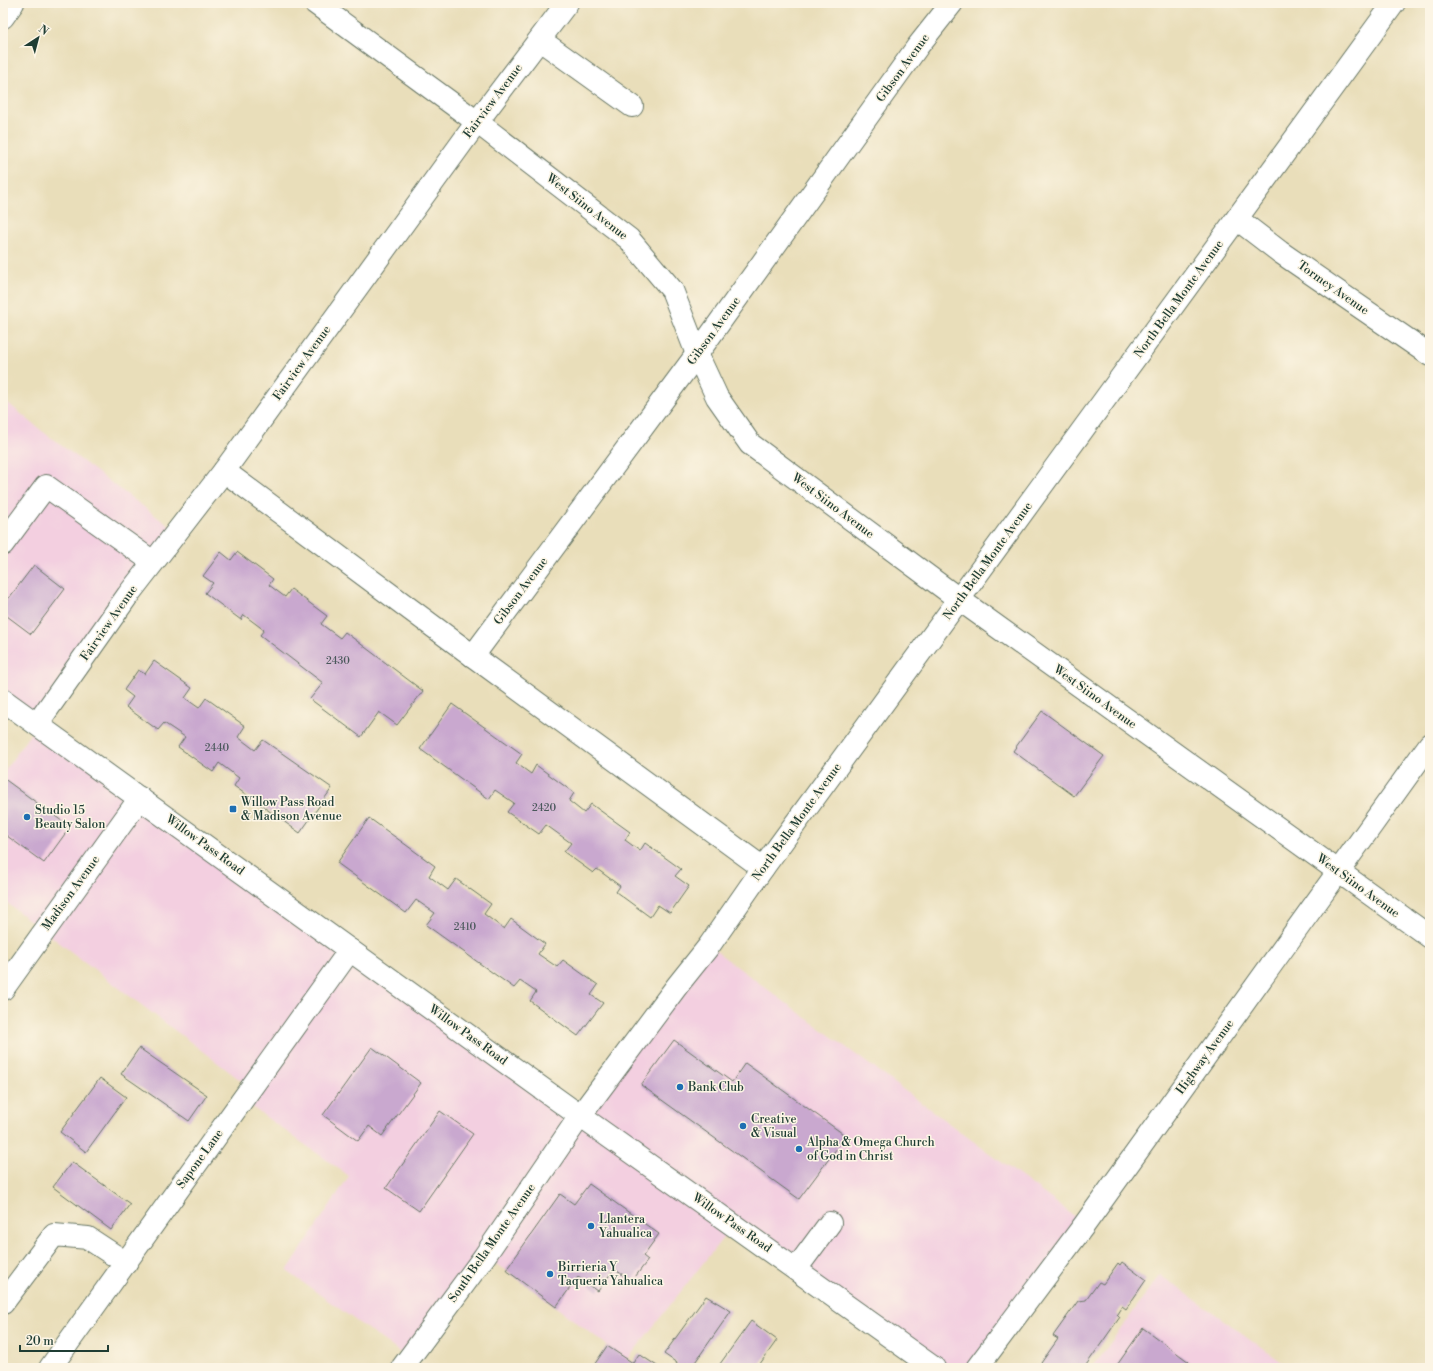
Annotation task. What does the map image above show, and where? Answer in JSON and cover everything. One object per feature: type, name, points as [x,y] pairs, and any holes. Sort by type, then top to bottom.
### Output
[{"type":"street","points":[[3,17],[13,3]]},
{"type":"street","name":"West Siino Avenue","points":[[315,3],[477,122],[629,239],[672,290],[697,354],[717,397],[750,444],[960,600],[1430,938]]},
{"type":"street","name":"Fairview Avenue","points":[[37,724],[153,562],[224,471],[477,122],[567,3]]},
{"type":"street","name":"Gibson Avenue","points":[[473,656],[697,354],[918,46],[952,3]]},
{"type":"street","name":"North Bella Monte Avenue","points":[[580,1116],[677,986],[709,946],[763,868],[960,600],[1394,3]]},
{"type":"street","points":[[540,40],[632,106]]},
{"type":"street","name":"Tormey Avenue","points":[[1237,219],[1280,252],[1430,355]]},
{"type":"street","points":[[224,471],[473,656],[763,868]]},
{"type":"street","points":[[3,544],[46,486],[153,562]]},
{"type":"street","name":"Willow Pass Road","points":[[3,700],[580,1116],[796,1268],[934,1368]]},
{"type":"street","name":"Highway Avenue","points":[[977,1368],[1085,1224],[1430,744]]},
{"type":"street","name":"Madison Avenue","points":[[3,989],[140,798]]},
{"type":"street","name":"Sapone Lane","points":[[50,1368],[350,950]]},
{"type":"street","name":"South Bella Monte Avenue","points":[[402,1368],[484,1257],[580,1116]]},
{"type":"street","points":[[796,1268],[830,1223]]},
{"type":"street","points":[[3,1303],[54,1235],[88,1238],[126,1263]]},
{"type":"shaded area","points":[[3,399],[42,431],[176,531],[37,724],[3,700]]},
{"type":"shaded area","points":[[37,724],[580,1116],[709,946],[1085,1224],[977,1368],[934,1368],[733,1225],[627,1360],[506,1270],[484,1257],[409,1359],[287,1271],[349,1176],[242,1100],[251,1088],[3,900],[3,773]]},
{"type":"shaded area","points":[[1160,1275],[1221,1318],[1290,1368],[1092,1368]]},
{"type":"building","points":[[221,552],[231,560],[237,552],[273,579],[269,585],[285,597],[291,589],[327,616],[321,624],[340,638],[345,632],[423,691],[397,725],[379,712],[361,737],[310,699],[323,683],[260,635],[264,630],[244,615],[241,620],[205,593],[213,583],[203,576]]},
{"type":"building","points":[[34,565],[65,589],[31,634],[3,613],[3,606]]},
{"type":"building","points":[[154,661],[192,688],[185,698],[199,708],[206,698],[245,726],[238,737],[255,750],[263,740],[332,788],[300,833],[234,786],[239,778],[219,763],[213,772],[178,747],[185,737],[164,723],[158,730],[126,707],[133,697],[124,690],[138,670],[145,674]]},
{"type":"building","points":[[452,704],[522,754],[516,763],[531,774],[536,765],[574,793],[569,801],[584,813],[591,804],[630,832],[625,840],[640,851],[645,843],[681,869],[675,876],[689,886],[670,913],[658,905],[650,917],[616,892],[620,886],[597,869],[593,873],[564,852],[571,843],[546,825],[539,834],[507,812],[514,803],[495,790],[489,799],[420,749]]},
{"type":"building","points":[[1042,711],[1104,756],[1074,796],[1013,751]]},
{"type":"building","points":[[3,778],[70,827],[44,863],[3,833]]},
{"type":"building","points":[[369,818],[435,866],[429,876],[448,890],[456,879],[491,904],[484,914],[504,929],[511,919],[545,944],[538,954],[557,967],[563,960],[598,985],[591,995],[603,1003],[578,1036],[530,1001],[536,992],[520,981],[514,988],[426,925],[435,913],[416,900],[406,913],[337,863]]},
{"type":"building","points":[[674,1040],[732,1082],[745,1063],[846,1136],[799,1199],[641,1085]]},
{"type":"building","points":[[372,1047],[421,1083],[382,1136],[369,1126],[358,1141],[323,1115]]},
{"type":"building","points":[[139,1048],[207,1095],[189,1121],[121,1074]]},
{"type":"building","points":[[100,1078],[126,1097],[86,1152],[60,1132]]},
{"type":"building","points":[[440,1111],[473,1134],[419,1211],[386,1188]]},
{"type":"building","points":[[72,1162],[130,1204],[111,1230],[53,1187]]},
{"type":"building","points":[[589,1184],[659,1234],[643,1256],[648,1260],[632,1281],[614,1269],[598,1291],[578,1277],[556,1307],[506,1270],[560,1194],[574,1204]]},
{"type":"building","points":[[1122,1262],[1146,1280],[1126,1309],[1122,1306],[1117,1314],[1120,1317],[1084,1368],[1048,1368],[1041,1363],[1058,1339],[1053,1336],[1078,1301],[1086,1300],[1099,1282],[1103,1284],[1118,1263],[1120,1265]]},
{"type":"building","points":[[706,1296],[731,1311],[691,1368],[675,1368],[677,1363],[664,1354]]},
{"type":"building","points":[[751,1321],[777,1340],[757,1368],[717,1368]]},
{"type":"building","points":[[1143,1328],[1189,1362],[1185,1368],[1115,1368]]},
{"type":"building","points":[[607,1346],[633,1363],[639,1354],[660,1368],[592,1368]]},
{"type":"place","name":"Willow Pass Road & Madison Avenue","points":[[233,809]]},
{"type":"place","name":"Studio 15 Beauty Salon","points":[[27,817]]},
{"type":"place","name":"Bank Club","points":[[680,1087]]},
{"type":"place","name":"Creative & Visual","points":[[743,1126]]},
{"type":"place","name":"Alpha & Omega Church of God in Christ","points":[[799,1149]]},
{"type":"place","name":"Llantera Yahualica","points":[[591,1226]]},
{"type":"place","name":"Birrieria Y Taqueria Yahualica","points":[[550,1274]]}]
